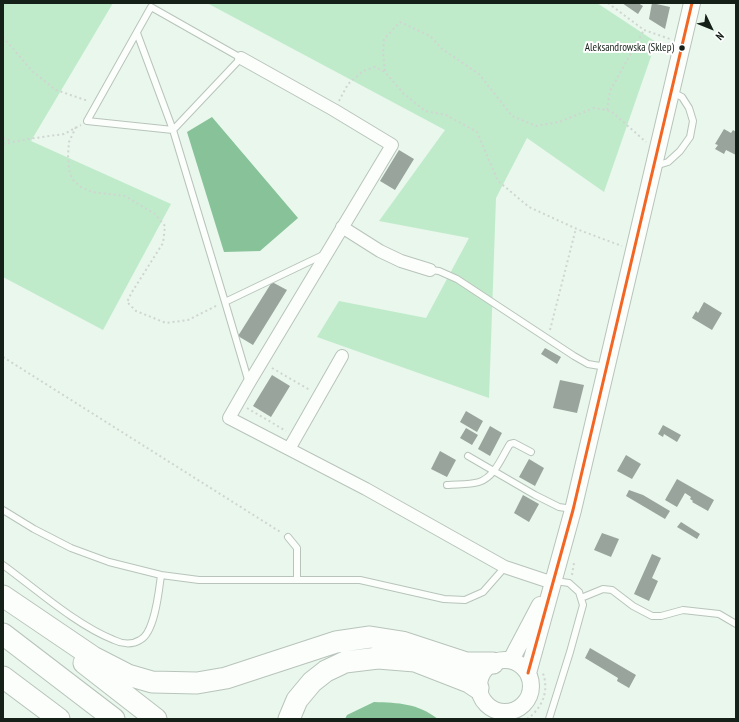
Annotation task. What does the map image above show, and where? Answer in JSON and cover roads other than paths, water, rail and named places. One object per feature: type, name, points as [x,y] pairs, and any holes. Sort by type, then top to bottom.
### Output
[{"type":"highway","points":[[3,596],[93,657],[128,675],[152,682],[198,683],[226,678],[336,642],[370,637],[402,642],[466,663],[502,661]]},
{"type":"highway","points":[[3,602],[156,719]]},
{"type":"highway","points":[[3,634],[114,719]]},
{"type":"highway","points":[[288,719],[296,700],[312,682],[326,671],[345,662],[378,658],[415,661],[469,682],[478,688]]},
{"type":"highway","points":[[3,677],[47,719]]},
{"type":"highway","points":[[3,677],[59,719]]},
{"type":"main road","points":[[528,673],[573,510],[692,3]]},
{"type":"main road","points":[[502,661],[553,581]]},
{"type":"main road","points":[[502,661],[518,663],[524,667],[528,673],[531,686],[529,699],[523,706],[507,716],[499,712],[491,714],[480,697],[478,688],[482,673],[486,667],[502,661]]},
{"type":"street","points":[[241,58],[334,110],[392,146],[326,253],[229,418],[289,448],[382,498],[505,567],[544,580],[553,581]]},
{"type":"street","points":[[342,227],[380,251],[402,261],[430,270]]},
{"type":"street","points":[[289,448],[342,356]]},
{"type":"lane","points":[[151,6],[241,58],[173,130],[87,121],[151,6]]},
{"type":"lane","points":[[137,33],[173,130],[226,302],[249,383]]},
{"type":"lane","points":[[655,159],[668,162],[680,151],[690,137],[693,121],[689,108],[682,97],[671,92]]},
{"type":"lane","points":[[226,302],[326,253]]},
{"type":"lane","points":[[430,270],[456,279],[588,364],[606,367]]},
{"type":"lane","points":[[447,485],[479,482],[492,474],[510,444],[514,443],[531,452]]},
{"type":"lane","points":[[468,456],[559,507],[573,510]]},
{"type":"lane","points":[[3,510],[34,529],[71,548],[109,562],[161,575],[199,580],[360,580],[444,599],[465,600],[484,592],[505,567]]},
{"type":"lane","points":[[288,537],[296,548],[297,580]]},
{"type":"lane","points":[[3,565],[64,611],[90,628],[114,641],[127,644],[141,640],[148,633],[158,596],[161,575]]},
{"type":"lane","points":[[549,719],[583,605],[579,592],[569,583],[553,581]]},
{"type":"lane","points":[[581,598],[603,589],[612,590],[644,613],[652,616],[661,616],[683,610],[720,614],[736,624]]},
{"type":"place","name":"Aleksandrowska (Sklep)","points":[[682,48]]}]
